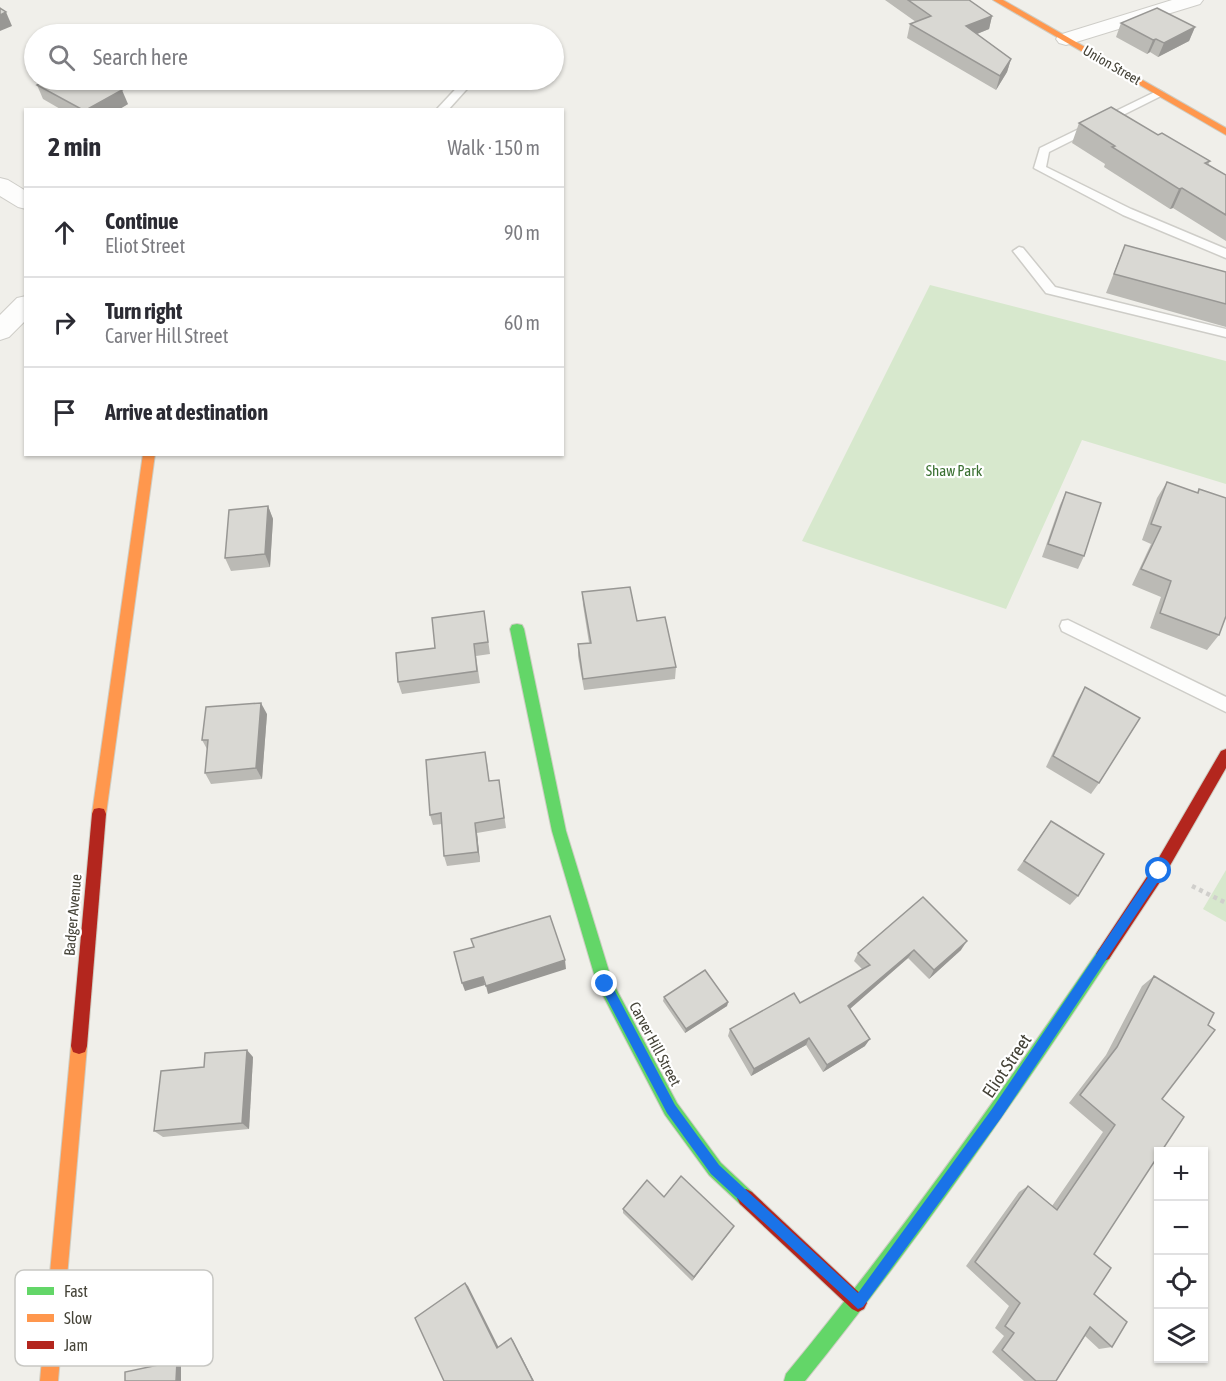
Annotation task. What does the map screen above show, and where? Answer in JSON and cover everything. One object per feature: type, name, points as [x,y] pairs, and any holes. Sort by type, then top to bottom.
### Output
[{"type":"street","name":"Union Street","points":[[997,0],[1226,132]]},
{"type":"street","points":[[1066,39],[1193,0]]},
{"type":"street","points":[[0,185],[24,201]]},
{"type":"street","points":[[0,331],[24,306]]},
{"type":"street","name":"Badger Avenue","points":[[59,1270],[99,817],[149,456]]},
{"type":"street","name":"Carver Hill Street","points":[[518,628],[559,831],[605,984],[671,1109],[715,1170],[858,1303]]},
{"type":"street","name":"Eliot Street","points":[[793,1381],[858,1303],[997,1114],[1159,871],[1226,755]]},
{"type":"street","name":"Badger Avenue","points":[[49,1381],[50,1366]]},
{"type":"lane","points":[[443,108],[460,90]]},
{"type":"lane","points":[[1159,93],[1044,150],[1040,168],[1127,212],[1226,254]]},
{"type":"lane","points":[[1019,251],[1051,290],[1226,333]]},
{"type":"lane","points":[[1068,626],[1226,705]]},
{"type":"green space","name":"Shaw Park","points":[[930,285],[1226,361],[1226,484],[1082,440],[1006,609],[802,541]]},
{"type":"green space","points":[[1226,870],[1226,922],[1203,909]]},
{"type":"building","points":[[908,0],[969,0],[992,16],[966,26],[1011,59],[1000,76],[910,24],[931,16]]},
{"type":"building","points":[[1157,8],[1195,27],[1164,43],[1153,40],[1121,23]]},
{"type":"building","points":[[46,90],[122,90],[90,108],[79,108]]},
{"type":"building","points":[[1111,107],[1158,135],[1162,133],[1210,161],[1205,163],[1226,175],[1226,215],[1182,188],[1179,189],[1112,147],[1115,146],[1079,123]]},
{"type":"building","points":[[1125,245],[1226,272],[1226,304],[1114,274]]},
{"type":"building","points":[[1167,482],[1198,493],[1199,489],[1226,498],[1226,616],[1219,635],[1160,613],[1171,581],[1141,569],[1161,527],[1151,524]]},
{"type":"building","points":[[1066,492],[1101,503],[1084,556],[1048,544]]},
{"type":"building","points":[[268,506],[265,554],[225,558],[229,510]]},
{"type":"building","points":[[630,587],[637,621],[665,617],[676,667],[583,679],[578,644],[591,643],[582,592]]},
{"type":"building","points":[[484,611],[488,642],[474,644],[477,671],[398,682],[396,653],[435,648],[432,618]]},
{"type":"building","points":[[1085,687],[1140,718],[1099,783],[1053,756]]},
{"type":"building","points":[[261,703],[256,768],[205,773],[208,740],[202,740],[206,707]]},
{"type":"building","points":[[485,752],[489,781],[499,780],[504,818],[475,823],[478,852],[444,856],[441,813],[430,815],[426,760]]},
{"type":"building","points":[[1051,821],[1104,854],[1078,896],[1024,861]]},
{"type":"building","points":[[923,897],[967,941],[934,970],[914,950],[848,1006],[870,1039],[827,1065],[809,1038],[754,1069],[730,1029],[794,993],[800,1003],[870,965],[858,953]]},
{"type":"building","points":[[550,916],[565,960],[486,986],[483,977],[462,983],[454,952],[474,947],[471,939]]},
{"type":"building","points":[[705,970],[728,1002],[686,1029],[664,997]]},
{"type":"building","points":[[1154,976],[1214,1013],[1208,1025],[1215,1030],[1162,1099],[1184,1117],[1164,1147],[1154,1147],[1154,1162],[1094,1254],[1111,1268],[1094,1294],[1127,1322],[1112,1347],[1090,1327],[1056,1381],[1036,1381],[1002,1350],[1014,1333],[1005,1326],[1020,1303],[975,1262],[1028,1186],[1057,1210],[1115,1125],[1080,1095],[1117,1047]]},
{"type":"building","points":[[247,1050],[242,1123],[154,1131],[161,1071],[204,1067],[205,1053]]},
{"type":"building","points":[[681,1176],[734,1226],[694,1277],[623,1209],[647,1180],[664,1197]]},
{"type":"building","points":[[465,1283],[497,1348],[511,1338],[533,1381],[444,1381],[415,1318]]},
{"type":"building","points":[[153,1366],[177,1366],[176,1381],[125,1381],[125,1372]]},
{"type":"traffic: fast","points":[[517,629],[559,831],[605,984],[671,1109],[715,1169],[746,1198]]},
{"type":"traffic: fast","points":[[793,1381],[835,1330],[954,1172],[1104,954]]},
{"type":"traffic: slow","points":[[997,0],[1226,132]]},
{"type":"traffic: slow","points":[[99,814],[149,456]]},
{"type":"traffic: slow","points":[[59,1270],[79,1046]]},
{"type":"traffic: slow","points":[[49,1381],[50,1366]]},
{"type":"traffic: jam","points":[[1104,954],[1159,871],[1226,755]]},
{"type":"traffic: jam","points":[[79,1046],[99,814]]},
{"type":"traffic: jam","points":[[746,1198],[858,1303]]},
{"type":"route","points":[[605,984],[671,1109],[715,1170],[858,1303],[997,1114],[1159,871]]}]
